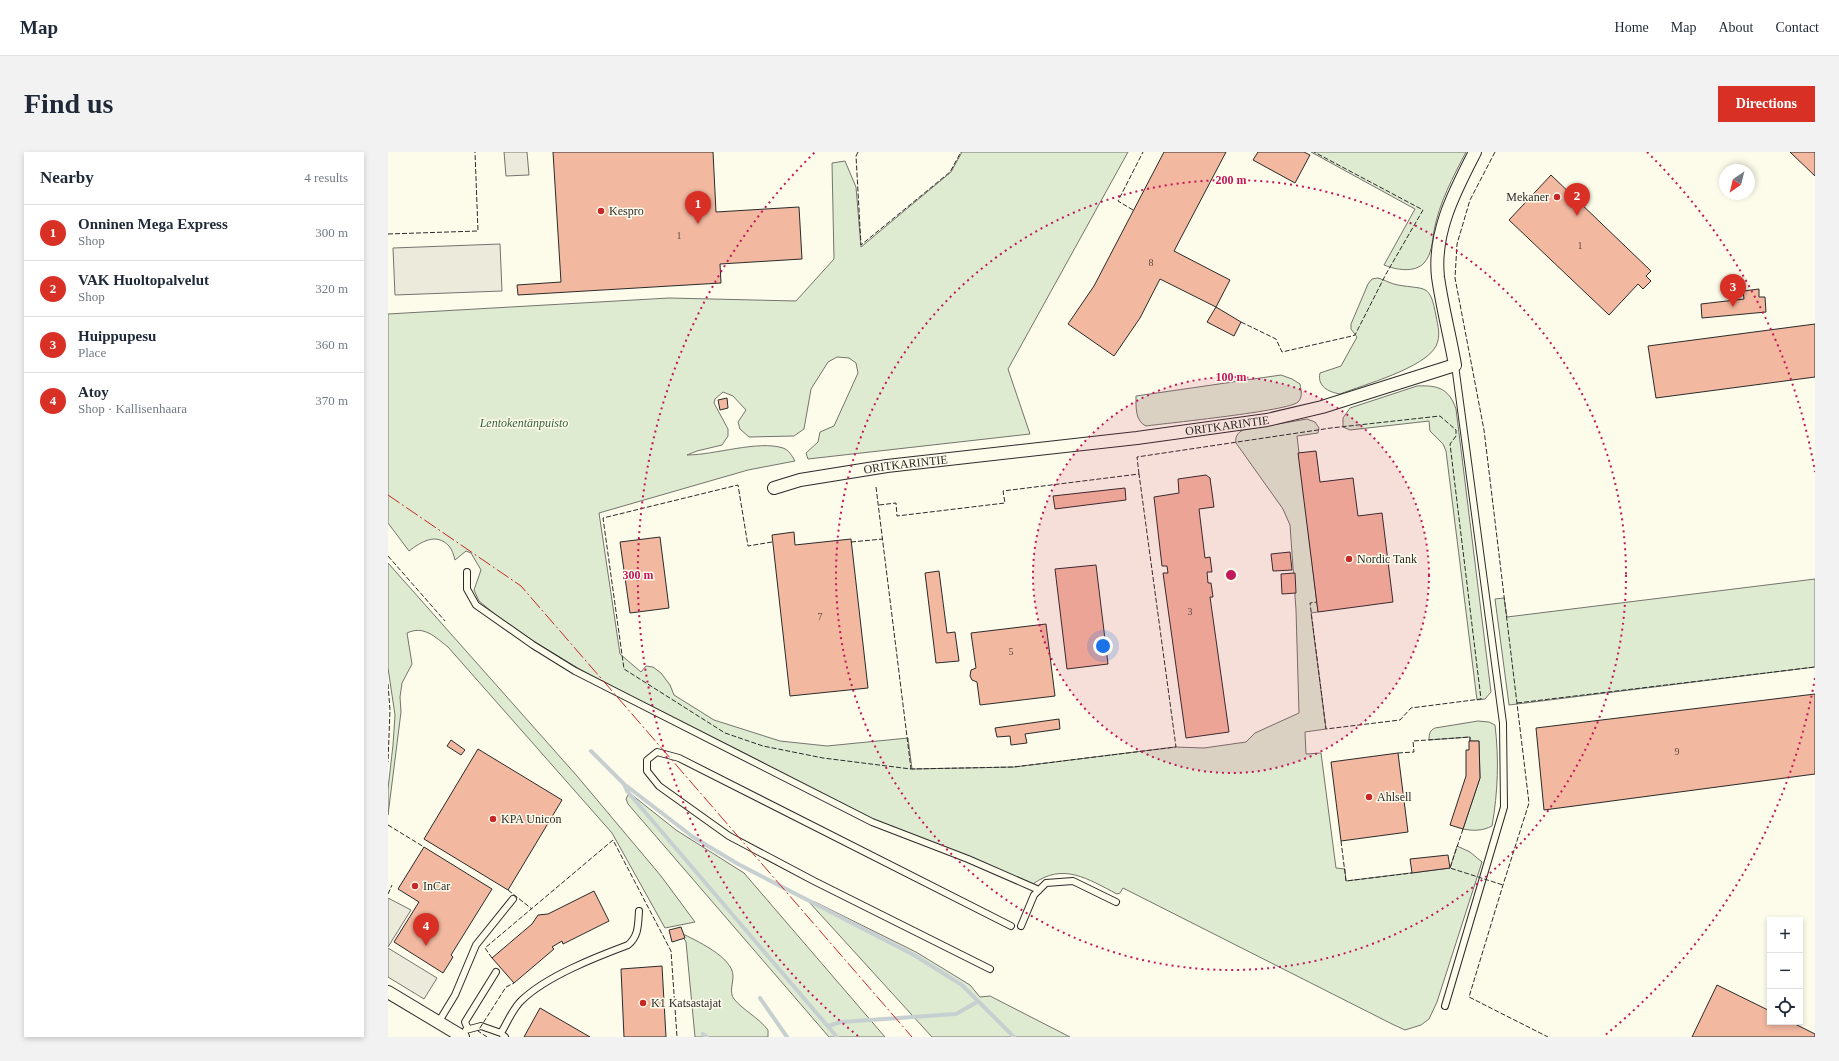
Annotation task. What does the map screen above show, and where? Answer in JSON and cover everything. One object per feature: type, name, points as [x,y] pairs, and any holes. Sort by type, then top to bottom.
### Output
[{"type":"street","points":[[1455,365],[1438,276],[1439,250],[1446,215],[1460,181],[1475,152]]},
{"type":"street","name":"ORITKARINTIE","points":[[774,488],[800,480],[887,466],[1137,438],[1267,420],[1322,407],[1455,365]]},
{"type":"street","points":[[388,992],[438,1023],[462,1033]]},
{"type":"lane","points":[[1445,1006],[1504,807],[1503,723],[1455,365]]},
{"type":"lane","points":[[467,572],[467,589],[476,605],[533,645],[575,671],[872,822],[1039,890]]},
{"type":"lane","points":[[990,969],[814,881],[729,836],[659,786],[647,770],[647,760],[657,752],[679,758],[1011,926]]},
{"type":"lane","points":[[1021,926],[1034,895],[1046,883],[1073,881],[1116,902]]},
{"type":"lane","points":[[438,1023],[455,995],[476,945],[513,899]]},
{"type":"lane","points":[[462,1033],[481,1026],[503,1035],[522,1000],[539,988],[592,958],[628,945],[632,942],[638,929],[639,911]]},
{"type":"lane","points":[[462,1033],[465,1022],[496,972]]},
{"type":"green space","name":"Lentokentänpuisto","points":[[962,152],[1128,152],[1008,369],[1030,434],[808,459],[806,453],[818,442],[820,432],[834,426],[858,373],[856,363],[849,358],[837,357],[828,362],[811,389],[804,429],[794,436],[749,437],[740,429],[738,422],[746,410],[733,396],[723,392],[715,399],[714,403],[728,429],[728,436],[722,445],[687,455],[749,447],[773,446],[787,450],[795,461],[748,470],[599,513],[620,654],[641,672],[646,666],[653,667],[661,673],[670,685],[674,695],[714,720],[780,741],[827,746],[908,738],[912,769],[1014,767],[1175,747],[1204,748],[1246,742],[1255,733],[1299,713],[1296,610],[1290,525],[1283,509],[1236,443],[1236,437],[1239,432],[1243,430],[1307,419],[1315,422],[1319,428],[1318,433],[1297,436],[1318,612],[1311,613],[1326,729],[1305,732],[1306,754],[1321,753],[1336,868],[1345,869],[1346,881],[1450,868],[1457,846],[1470,852],[1482,862],[1437,1002],[1429,1019],[1421,1025],[1405,1030],[1123,888],[1120,893],[1117,894],[1086,878],[1065,874],[1055,874],[1044,877],[1033,884],[873,819],[634,698],[576,667],[535,642],[497,616],[479,601],[474,590],[481,570],[471,553],[466,551],[455,560],[449,546],[444,542],[434,539],[418,544],[409,551],[388,523],[388,314],[669,298],[796,301],[834,259],[832,163],[845,161],[856,187],[861,247],[951,172]]},
{"type":"green space","points":[[1311,152],[1466,152],[1451,181],[1439,210],[1430,252],[1424,263],[1416,268],[1405,270],[1384,265],[1415,209]]},
{"type":"green space","points":[[1378,278],[1395,284],[1421,288],[1429,293],[1434,305],[1439,335],[1438,342],[1430,354],[1420,362],[1378,381],[1340,394],[1331,392],[1322,385],[1320,381],[1320,373],[1341,366],[1357,337],[1351,329],[1351,324],[1368,284],[1372,279]]},
{"type":"green space","points":[[1281,375],[1300,384],[1301,396],[1298,402],[1274,409],[1252,413],[1146,426],[1142,424],[1138,417],[1136,396]]},
{"type":"green space","points":[[1417,386],[1431,386],[1441,389],[1450,396],[1456,409],[1491,692],[1485,699],[1477,700],[1446,451],[1443,444],[1430,431],[1429,421],[1350,430],[1343,427],[1343,418],[1350,408]]},
{"type":"green space","points":[[388,563],[577,776],[661,876],[695,922],[665,928],[612,833],[448,647],[429,633],[419,630],[407,633],[412,664],[402,683],[400,697],[401,712],[388,815],[388,789],[395,715],[388,668]]},
{"type":"green space","points":[[1815,579],[1815,667],[1509,705],[1495,599],[1504,598],[1507,617]]},
{"type":"green space","points":[[1478,721],[1489,722],[1495,725],[1497,750],[1497,788],[1492,826],[1481,830],[1471,830],[1463,829],[1480,778],[1479,741],[1470,741],[1470,737],[1429,740],[1429,738],[1431,731],[1435,728]]},
{"type":"green space","points":[[628,795],[632,795],[676,830],[744,873],[885,1037],[829,1037],[628,804],[626,799]]},
{"type":"green space","points":[[809,902],[815,902],[916,952],[970,985],[980,997],[990,996],[1070,1037],[932,1037]]},
{"type":"green space","points":[[681,933],[712,950],[727,962],[733,976],[731,991],[734,999],[764,1025],[768,1030],[768,1037],[695,1037],[686,942]]},
{"type":"shaded area","points":[[504,152],[527,152],[529,175],[506,176]]},
{"type":"shaded area","points":[[500,244],[502,291],[395,295],[393,248]]},
{"type":"shaded area","points":[[388,898],[411,910],[388,947]]},
{"type":"shaded area","points":[[388,948],[437,978],[424,999],[388,977]]},
{"type":"building","points":[[553,152],[713,152],[716,212],[799,207],[802,259],[720,264],[721,283],[518,295],[517,285],[561,282]]},
{"type":"building","points":[[1164,152],[1226,152],[1174,251],[1230,280],[1216,307],[1160,279],[1140,318],[1114,356],[1068,324],[1094,286]]},
{"type":"building","points":[[1258,152],[1304,152],[1310,155],[1295,183],[1253,160]]},
{"type":"building","points":[[1790,152],[1815,152],[1815,176]]},
{"type":"building","points":[[1551,175],[1651,271],[1646,276],[1651,281],[1643,289],[1638,284],[1609,315],[1509,220]]},
{"type":"building","points":[[1759,289],[1759,297],[1765,297],[1766,312],[1702,318],[1701,304],[1744,299],[1743,291]]},
{"type":"building","points":[[1216,307],[1241,322],[1234,336],[1207,322]]},
{"type":"building","points":[[1815,324],[1815,377],[1656,398],[1648,346]]},
{"type":"building","points":[[727,398],[728,408],[720,410],[718,400]]},
{"type":"building","name":"Nordic Tank","points":[[1316,451],[1320,482],[1353,478],[1358,516],[1382,513],[1393,602],[1318,612],[1298,453]]},
{"type":"building","points":[[1206,475],[1210,478],[1214,507],[1199,509],[1205,558],[1210,557],[1212,572],[1207,572],[1208,583],[1211,583],[1213,597],[1210,597],[1229,732],[1186,738],[1163,573],[1168,573],[1167,566],[1162,566],[1154,497],[1179,493],[1178,479]]},
{"type":"building","points":[[1125,488],[1126,500],[1055,509],[1053,496]]},
{"type":"building","points":[[794,532],[795,545],[851,539],[868,688],[790,696],[772,535]]},
{"type":"building","points":[[660,537],[669,608],[630,613],[620,542]]},
{"type":"building","points":[[1290,552],[1292,570],[1273,571],[1271,554]]},
{"type":"building","points":[[1096,565],[1108,664],[1067,669],[1055,569]]},
{"type":"building","points":[[939,571],[947,633],[955,632],[959,661],[936,663],[925,573]]},
{"type":"building","points":[[1295,573],[1296,593],[1282,594],[1281,574]]},
{"type":"building","points":[[1046,624],[1055,696],[980,705],[977,682],[972,680],[970,676],[971,670],[976,668],[971,633]]},
{"type":"building","points":[[1815,694],[1815,774],[1544,810],[1536,728]]},
{"type":"building","points":[[1059,719],[1060,729],[1025,734],[1027,743],[1011,745],[1010,736],[997,737],[995,728]]},
{"type":"building","points":[[451,740],[465,750],[461,755],[447,746]]},
{"type":"building","points":[[1469,741],[1479,741],[1480,778],[1463,829],[1450,825],[1466,776],[1466,750],[1469,750]]},
{"type":"building","name":"KPA Unicon","points":[[478,749],[562,800],[508,890],[424,839]]},
{"type":"building","name":"Ahlsell","points":[[1398,753],[1408,832],[1341,841],[1331,762]]},
{"type":"building","points":[[424,847],[492,889],[451,955],[453,957],[443,973],[394,942],[419,902],[398,889]]},
{"type":"building","points":[[1448,855],[1450,868],[1412,873],[1410,859]]},
{"type":"building","points":[[594,891],[609,921],[563,944],[562,941],[552,947],[554,949],[514,983],[492,958],[532,924],[538,915],[548,914]]},
{"type":"building","points":[[681,927],[685,938],[672,942],[669,930]]},
{"type":"building","name":"K1 Katsastajat","points":[[662,966],[666,1037],[624,1037],[621,969]]},
{"type":"building","points":[[1717,985],[1767,1010],[1767,1025],[1797,1025],[1815,1034],[1815,1037],[1692,1037]]},
{"type":"building","points":[[540,1008],[590,1037],[524,1037]]},
{"type":"waterway","points":[[591,751],[624,784],[693,837],[738,864],[914,955],[962,985],[1014,1037]]},
{"type":"waterway","points":[[624,784],[627,791],[837,1037]]},
{"type":"waterway","points":[[760,998],[787,1037]]},
{"type":"waterway","points":[[828,1026],[841,1022],[956,1014],[977,1002]]},
{"type":"waterway","points":[[703,1034],[707,1037]]},
{"type":"fence","points":[[388,234],[478,231],[475,152]]},
{"type":"fence","points":[[858,152],[856,156],[861,245],[950,172],[961,152]]},
{"type":"fence","points":[[1133,210],[1118,201],[1143,152]]},
{"type":"fence","points":[[1241,322],[1276,339],[1282,352],[1355,335],[1386,274],[1423,210],[1314,152]]},
{"type":"fence","points":[[1495,152],[1470,200],[1457,244],[1455,278],[1484,430],[1529,803],[1469,997],[1548,1037]]},
{"type":"fence","points":[[1139,474],[1137,457],[1331,428],[1440,416],[1456,430],[1456,436],[1450,444],[1481,699],[1411,708],[1400,720],[1326,729],[1310,603],[1317,602]]},
{"type":"fence","points":[[772,542],[748,546],[738,485],[603,518],[624,669],[725,733],[763,746],[823,758],[911,769],[1014,767],[1176,747],[1139,474],[1003,491],[1005,503],[897,516],[896,503],[879,505]]},
{"type":"fence","points":[[876,487],[911,769]]},
{"type":"fence","points":[[851,542],[883,539]]},
{"type":"fence","points":[[388,556],[445,621]]},
{"type":"fence","points":[[1517,703],[1815,667]]},
{"type":"fence","points":[[388,684],[390,710],[388,762]]},
{"type":"fence","points":[[1398,753],[1414,752],[1413,741],[1470,737],[1470,741]]},
{"type":"fence","points":[[388,825],[424,847]]},
{"type":"fence","points":[[1463,829],[1450,868],[1503,885]]},
{"type":"fence","points":[[492,958],[485,948],[613,840],[671,951],[677,1037]]},
{"type":"fence","points":[[1341,841],[1346,881],[1412,873]]},
{"type":"fence","points":[[388,894],[392,885]]},
{"type":"fence","points":[[508,890],[532,909]]},
{"type":"fence","points":[[487,1037],[478,1031],[506,987],[514,983]]},
{"type":"power","points":[[388,495],[521,586],[912,1037]]},
{"type":"place","name":"Mekaner","points":[[1557,197]]},
{"type":"place","name":"Kespro","points":[[601,211]]},
{"type":"place","name":"VAK Huoltopalvelut","points":[[1577,216]]},
{"type":"place","name":"Onninen Mega Express","points":[[698,224]]},
{"type":"place","name":"Huippupesu","points":[[1733,307]]},
{"type":"place","name":"Nordic Tank","points":[[1349,559]]},
{"type":"place","name":"Ahlsell","points":[[1369,797]]},
{"type":"place","name":"KPA Unicon","points":[[493,819]]},
{"type":"place","name":"InCar","points":[[415,886]]},
{"type":"place","name":"Atoy","points":[[426,946]]},
{"type":"place","name":"K1 Katsastajat","points":[[643,1003]]}]
